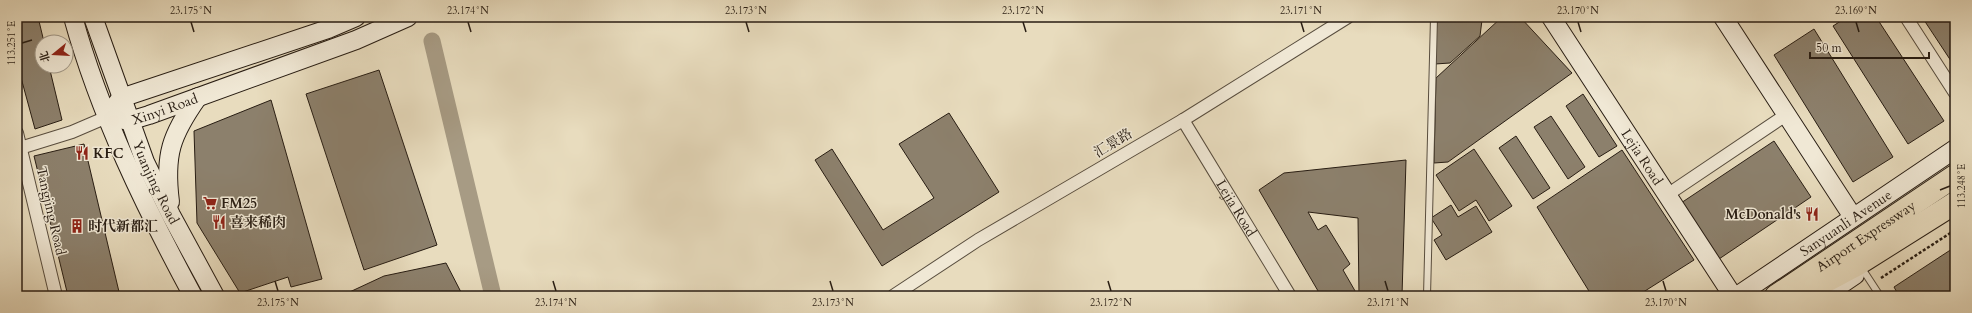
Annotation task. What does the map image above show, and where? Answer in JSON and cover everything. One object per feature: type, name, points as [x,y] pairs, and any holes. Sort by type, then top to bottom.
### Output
[{"type":"highway","name":"Airport Expressway","points":[[1776,296],[1955,176]]},
{"type":"highway","points":[[1798,296],[1858,264],[1955,204]]},
{"type":"street","name":"Yuanjing Road","points":[[73,17],[86,60],[107,117],[135,183],[193,296]]},
{"type":"street","name":"Yuanjing Road","points":[[92,17],[145,162],[171,215],[215,296]]},
{"type":"street","name":"Xinyi Road","points":[[356,17],[328,29],[121,98],[107,117],[129,121],[350,42],[408,17]]},
{"type":"street","name":"汇景路","points":[[893,296],[978,240],[1183,120],[1348,17]]},
{"type":"street","name":"Lejia Road","points":[[1551,17],[1733,296]]},
{"type":"street","points":[[1723,17],[1853,217]]},
{"type":"street","points":[[1906,17],[1955,93]]},
{"type":"street","points":[[171,215],[167,184],[170,146],[177,128],[198,97]]},
{"type":"street","points":[[1667,195],[1786,115]]},
{"type":"street","points":[[19,148],[72,132],[107,117]]},
{"type":"street","name":"Lejia Road","points":[[1183,120],[1290,296]]},
{"type":"street","name":"Tangjing Road","points":[[17,133],[19,148],[56,296]]},
{"type":"street","name":"Sanyuanli Avenue","points":[[1737,296],[1955,149]]},
{"type":"street","points":[[1824,296],[1867,277],[1955,204]]},
{"type":"lane","points":[[1427,296],[1434,17]]},
{"type":"lane","points":[[1867,277],[1880,296]]},
{"type":"path","points":[[1867,277],[1955,230]]},
{"type":"building","points":[[17,17],[38,17],[42,34],[34,34],[34,74],[51,74],[62,120],[35,129],[17,63]]},
{"type":"building","points":[[1437,17],[1486,17],[1482,20],[1480,36],[1450,63],[1435,64]]},
{"type":"building","points":[[1502,17],[1520,17],[1572,73],[1448,162],[1434,163],[1436,78]]},
{"type":"building","points":[[1847,17],[1876,17],[1944,121],[1908,144],[1833,26]]},
{"type":"building","points":[[1922,17],[1955,17],[1955,67]]},
{"type":"building","points":[[1814,29],[1893,157],[1853,182],[1774,55]]},
{"type":"building","points":[[379,70],[437,245],[364,270],[306,94]]},
{"type":"building","points":[[1583,94],[1617,146],[1599,157],[1566,106]]},
{"type":"building","points":[[271,100],[322,279],[291,287],[288,277],[240,293],[197,223],[194,131]]},
{"type":"building","points":[[949,113],[999,192],[882,266],[815,160],[832,149],[883,230],[934,198],[899,144]]},
{"type":"building","points":[[1551,116],[1585,167],[1568,179],[1534,127]]},
{"type":"building","points":[[1516,136],[1550,188],[1533,199],[1499,148]]},
{"type":"building","points":[[1774,141],[1811,197],[1719,259],[1681,203]]},
{"type":"building","name":"时代新都汇","points":[[84,144],[120,296],[68,296],[34,156]]},
{"type":"building","points":[[1474,149],[1512,206],[1489,221],[1476,200],[1459,211],[1436,175]]},
{"type":"building","points":[[1622,150],[1694,260],[1637,296],[1592,296],[1537,207]]},
{"type":"building","points":[[1406,160],[1402,296],[1359,296],[1358,218],[1308,212],[1318,230],[1326,225],[1350,264],[1343,270],[1358,296],[1321,296],[1259,190],[1284,173]]},
{"type":"building","points":[[1451,205],[1458,217],[1476,206],[1492,232],[1446,260],[1434,240],[1442,235],[1431,218]]},
{"type":"building","points":[[1955,247],[1955,287],[1942,296],[1899,296],[1894,287]]},
{"type":"building","points":[[446,263],[463,296],[341,296],[384,276]]},
{"type":"waterway","points":[[432,41],[493,296]]},
{"type":"place","name":"KFC","points":[[82,153]]},
{"type":"place","name":"FM25","points":[[210,203]]},
{"type":"place","name":"McDonald's","points":[[1812,214]]},
{"type":"place","name":"喜来稀肉","points":[[219,222]]},
{"type":"place","name":"时代新都汇","points":[[77,226]]}]
